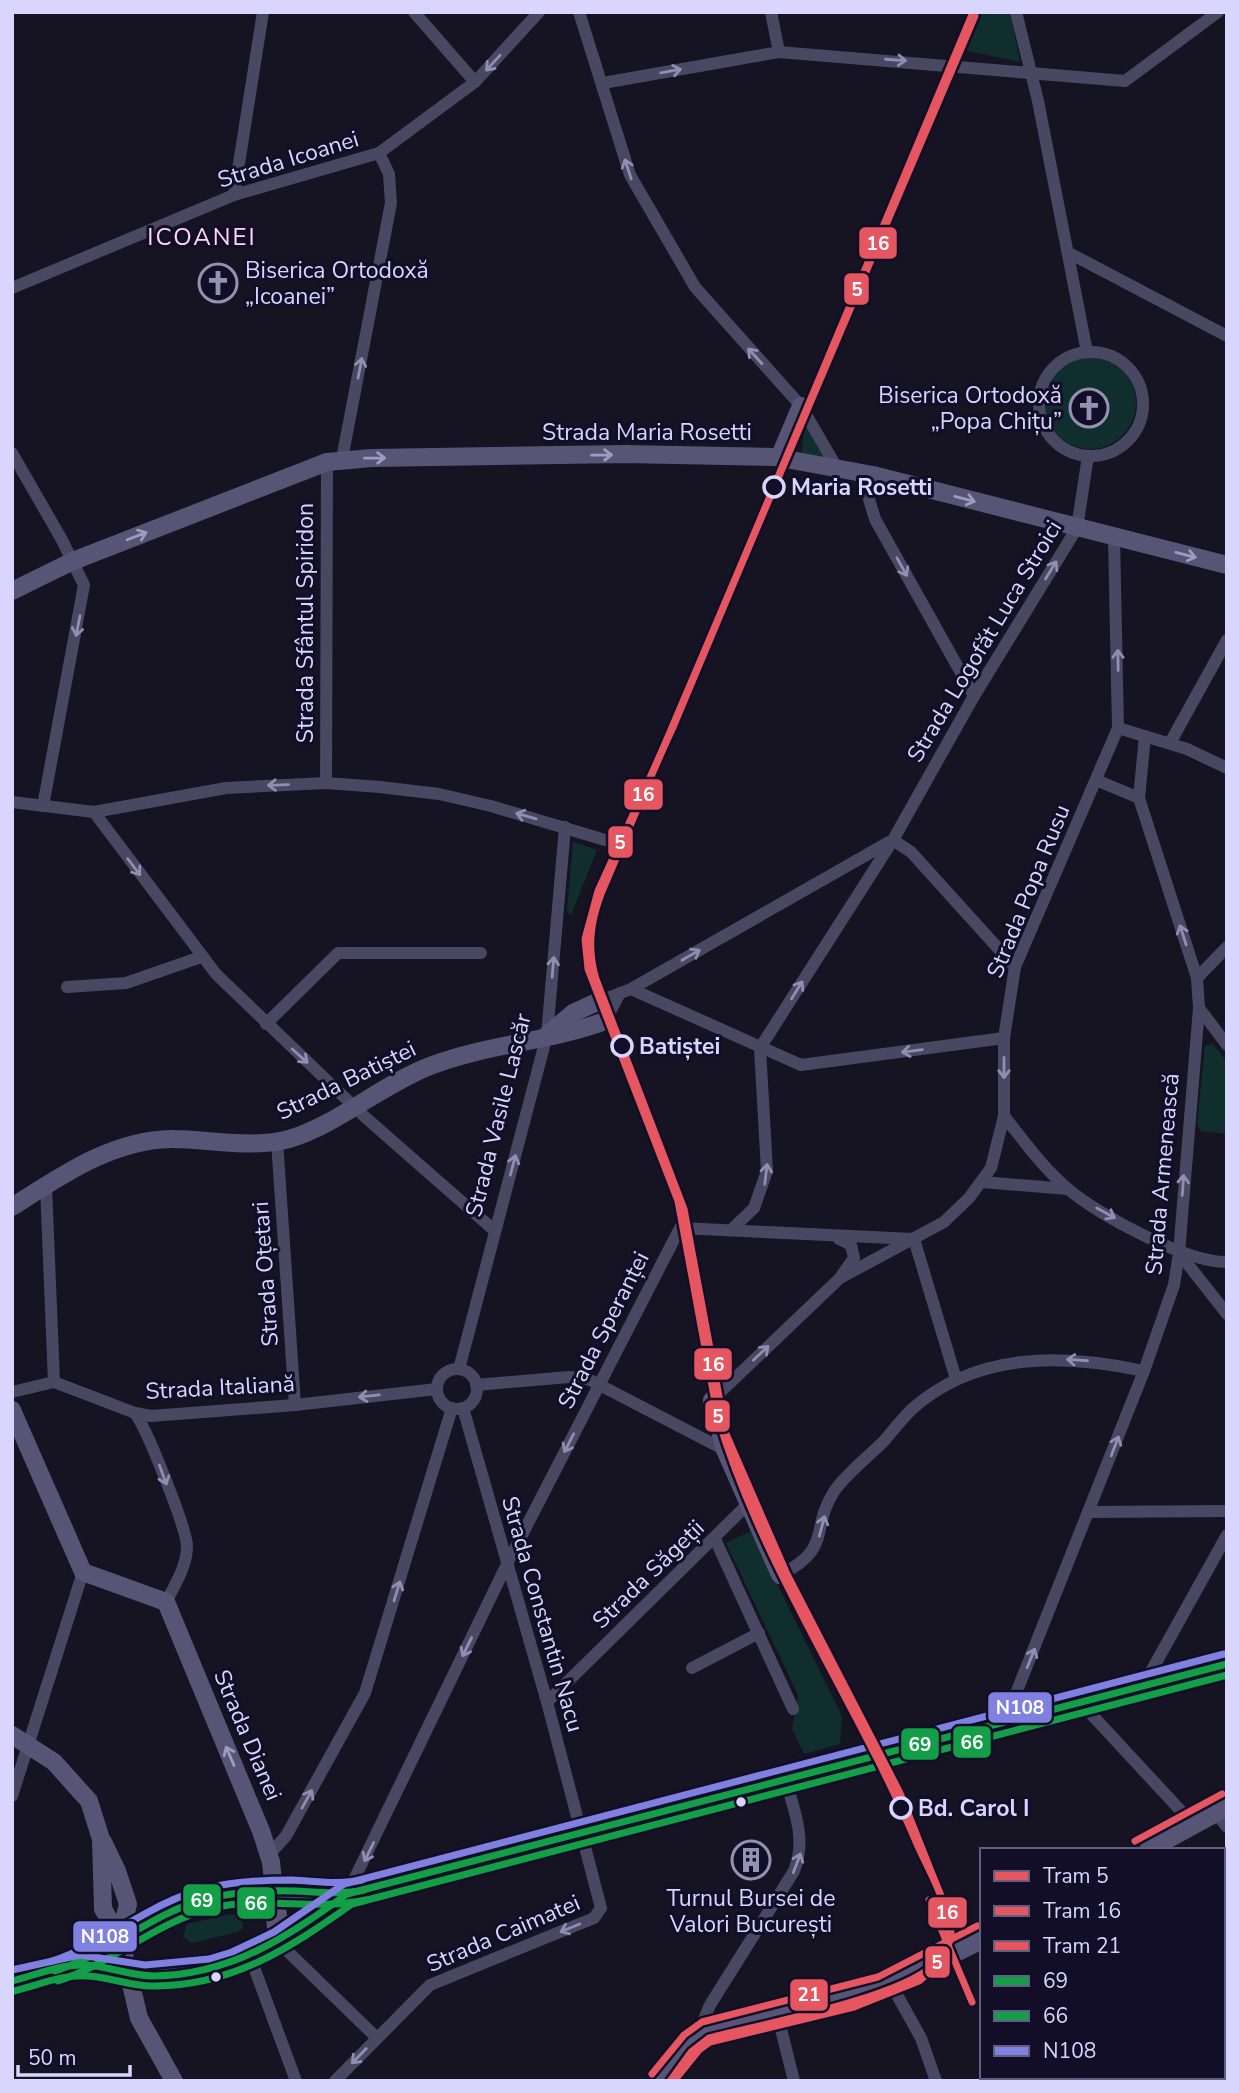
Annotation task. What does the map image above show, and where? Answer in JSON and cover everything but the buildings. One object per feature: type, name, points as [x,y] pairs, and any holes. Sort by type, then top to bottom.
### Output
[{"type":"main road","points":[[12,1981],[82,1964],[151,1919],[200,1901],[274,1890],[347,1895],[582,1831],[1227,1664]]},
{"type":"main road","points":[[274,1890],[279,1944]]},
{"type":"main road","points":[[82,1964],[128,1975],[195,1973],[251,1959],[279,1944],[347,1895]]},
{"type":"street","points":[[234,195],[263,12]]},
{"type":"street","points":[[414,12],[475,82]]},
{"type":"street","name":"Strada Icoanei","points":[[12,288],[234,195],[379,153],[475,82],[538,12]]},
{"type":"street","points":[[579,12],[630,175],[695,288],[801,407],[837,468]]},
{"type":"street","points":[[771,12],[779,52]]},
{"type":"street","points":[[1016,12],[1069,253],[1087,352]]},
{"type":"street","points":[[603,83],[779,52],[1125,81],[1218,12]]},
{"type":"street","name":"Strada Sfântul Spiridon","points":[[326,783],[335,461],[391,203],[389,174],[379,153]]},
{"type":"street","points":[[1069,253],[1227,336]]},
{"type":"street","points":[[1087,352],[1110,356],[1126,366],[1139,385],[1143,404],[1138,426],[1127,442],[1110,452],[1088,456],[1069,451],[1053,440],[1042,423],[1039,404],[1042,385],[1053,369],[1068,357],[1087,352]]},
{"type":"street","points":[[779,458],[801,407]]},
{"type":"street","points":[[12,453],[82,578],[84,592],[43,806]]},
{"type":"street","name":"Strada Maria Rosetti","points":[[12,591],[73,561],[335,461],[625,454],[779,458],[837,468],[1227,565]]},
{"type":"street","name":"Strada Logofăt Luca Stroici","points":[[892,840],[974,696],[1077,528],[1088,456]]},
{"type":"street","points":[[873,475],[870,507],[974,696]]},
{"type":"street","points":[[1114,537],[1118,728],[1170,743],[1227,768]]},
{"type":"street","points":[[1170,743],[1227,640]]},
{"type":"street","name":"Strada Popa Rusu","points":[[712,1400],[840,1278],[944,1222],[982,1182],[997,1152],[1004,1116],[1004,1038],[1015,967],[1118,728]]},
{"type":"street","name":"Strada Armenească","points":[[1006,1721],[1144,1371],[1174,1285],[1179,1253],[1199,1008],[1197,978],[1139,798],[1145,736]]},
{"type":"street","points":[[1096,780],[1139,798]]},
{"type":"street","points":[[12,802],[94,812],[226,788],[326,783],[439,794],[615,843]]},
{"type":"street","points":[[94,812],[201,957],[266,1024],[495,1231]]},
{"type":"street","name":"Strada Vasile Lascăr","points":[[459,1369],[547,1035],[565,827]]},
{"type":"street","points":[[892,840],[911,852],[1015,967]]},
{"type":"street","points":[[597,1002],[626,991],[892,840]]},
{"type":"street","points":[[732,1229],[748,1218],[757,1203],[767,1171],[760,1048],[892,840]]},
{"type":"street","points":[[1197,978],[1227,947]]},
{"type":"street","points":[[266,1024],[338,953],[481,953]]},
{"type":"street","points":[[67,987],[126,983],[201,957]]},
{"type":"street","points":[[605,1021],[626,991]]},
{"type":"street","points":[[626,991],[790,1062],[812,1065],[1004,1038]]},
{"type":"street","name":"Strada Batiștei","points":[[547,1035],[573,1013],[597,1002]]},
{"type":"street","points":[[1199,1008],[1227,1045]]},
{"type":"street","name":"Strada Batiștei","points":[[12,1207],[97,1157],[137,1143],[172,1139],[277,1141],[298,1136],[439,1062],[547,1035],[581,1030],[605,1021]]},
{"type":"street","points":[[1004,1116],[1038,1158],[1068,1189],[1179,1253],[1205,1261],[1227,1262]]},
{"type":"street","name":"Strada Oțetari","points":[[277,1141],[295,1405]]},
{"type":"street","points":[[982,1182],[1068,1189]]},
{"type":"street","points":[[12,1392],[54,1382],[46,1186]]},
{"type":"street","name":"Strada Speranței","points":[[347,1895],[507,1564],[680,1228],[914,1239]]},
{"type":"street","points":[[832,1235],[851,1244],[854,1258],[840,1278]]},
{"type":"street","points":[[914,1239],[956,1379]]},
{"type":"street","points":[[1179,1253],[1227,1314]]},
{"type":"street","points":[[712,1400],[724,1450],[780,1575],[800,1565],[816,1548],[836,1489],[912,1410],[956,1379],[1021,1361],[1056,1359],[1091,1361],[1144,1371]]},
{"type":"street","points":[[269,1855],[286,1836],[365,1693],[458,1408],[474,1400],[476,1385],[471,1375],[459,1369],[446,1372],[437,1388],[441,1401],[458,1408]]},
{"type":"street","points":[[476,1385],[569,1377],[600,1382],[724,1450]]},
{"type":"street","name":"Strada Italiană","points":[[54,1382],[135,1413],[168,1415],[295,1405],[437,1388]]},
{"type":"street","name":"Strada Constantin Nacu","points":[[458,1408],[507,1564],[582,1831]]},
{"type":"street","points":[[12,1410],[83,1572],[12,1796]]},
{"type":"street","points":[[83,1572],[166,1602],[183,1567],[187,1546],[146,1430],[135,1413]]},
{"type":"street","name":"Strada Săgeții","points":[[547,1702],[748,1504]]},
{"type":"street","points":[[1089,1513],[1227,1511]]},
{"type":"street","points":[[1143,1686],[1227,1535]]},
{"type":"street","points":[[715,1539],[793,1709]]},
{"type":"street","name":"Strada Dianei","points":[[166,1602],[269,1855],[274,1890]]},
{"type":"street","points":[[692,1668],[759,1633]]},
{"type":"street","points":[[1080,1702],[1194,1825]]},
{"type":"street","points":[[12,1735],[54,1762],[82,1791],[94,1812],[128,1904],[120,1938]]},
{"type":"street","points":[[664,2081],[693,2045],[710,2005],[787,1883],[800,1856],[802,1844],[785,1778]]},
{"type":"street","points":[[1152,1848],[1194,1825],[1223,1816]]},
{"type":"street","name":"Strada Caimatei","points":[[335,2081],[430,1985],[598,1914],[601,1908],[582,1831]]},
{"type":"street","points":[[102,1839],[103,1909],[120,1938],[139,2018],[174,2081]]},
{"type":"street","points":[[693,2045],[719,2032],[853,2000],[891,1986],[980,1941]]},
{"type":"street","points":[[279,1944],[376,2038]]},
{"type":"street","points":[[251,1959],[296,2081]]},
{"type":"street","points":[[891,1986],[921,2038],[936,2081]]},
{"type":"street","points":[[710,2005],[712,2023],[719,2032]]},
{"type":"street","points":[[778,2017],[794,2081]]},
{"type":"green space","points":[[979,12],[1010,12],[1020,62],[964,50]]},
{"type":"green space","points":[[1090,357],[1108,361],[1122,371],[1132,385],[1136,403],[1132,421],[1122,435],[1108,445],[1090,449],[1072,445],[1058,435],[1048,421],[1044,403],[1048,385],[1058,371],[1072,361]]},
{"type":"green space","points":[[805,420],[825,458],[801,454]]},
{"type":"green space","points":[[573,842],[597,850],[571,915],[567,911]]},
{"type":"green space","points":[[1213,1044],[1227,1062],[1227,1134],[1201,1131],[1197,1125],[1205,1046]]},
{"type":"green space","points":[[751,1531],[842,1716],[840,1744],[804,1754],[792,1729],[798,1695],[726,1543]]},
{"type":"green space","points":[[232,1914],[243,1917],[243,1928],[238,1932],[192,1943],[183,1937],[187,1924]]},
{"type":"tram line","name":"5","points":[[670,2081],[691,2052],[709,2038],[828,2009],[890,1989],[934,1965],[946,1951],[951,1937],[943,1900],[893,1791],[785,1581],[737,1473],[718,1418],[678,1201],[588,969],[585,939],[598,891],[674,725],[973,12]]},
{"type":"tram line","name":"16","points":[[674,2081],[699,2050],[710,2042],[854,2007],[919,1981],[940,1963],[949,1941],[950,1919],[900,1793],[786,1572],[726,1434],[684,1209],[596,979],[591,947],[594,915],[601,894],[975,16]]},
{"type":"tram line","name":"21","points":[[1135,1841],[1222,1794]]},
{"type":"tram line","name":"16","points":[[929,1900],[972,2002]]},
{"type":"tram line","name":"21","points":[[652,2074],[684,2035],[702,2022],[878,1977],[977,1926]]},
{"type":"transit line","name":"N108","points":[[12,1970],[80,1955],[145,1965],[209,1959],[232,1952],[274,1932],[344,1884],[1224,1654]]},
{"type":"transit line","name":"69","points":[[12,1981],[76,1965],[154,1976],[208,1969],[233,1961],[280,1939],[347,1894],[1227,1664]]},
{"type":"transit line","name":"66","points":[[14,1991],[60,1978],[79,1976],[152,1986],[208,1980],[234,1972],[282,1950],[352,1904],[1227,1675]]},
{"type":"transit line","name":"N108","points":[[52,1961],[91,1944],[166,1903],[207,1888],[260,1881],[362,1880]]},
{"type":"transit line","name":"69","points":[[55,1971],[94,1954],[169,1913],[209,1898],[262,1891],[338,1893],[364,1890]]},
{"type":"transit line","name":"66","points":[[58,1981],[97,1964],[172,1923],[212,1908],[251,1903],[328,1904],[366,1900]]},
{"type":"place","name":"Biserica Ortodoxă „Icoanei”","points":[[218,283]]},
{"type":"place","name":"Biserica Ortodoxă „Popa Chițu”","points":[[1089,408]]},
{"type":"place","name":"Maria Rosetti","points":[[774,487]]},
{"type":"place","name":"Batiștei","points":[[622,1046]]},
{"type":"place","name":"Bd. Carol I","points":[[901,1808]]},
{"type":"place","name":"Turnul Bursei de Valori București","points":[[751,1860]]},
{"type":"district","name":"ICOANEI","points":[[202,237]]}]
